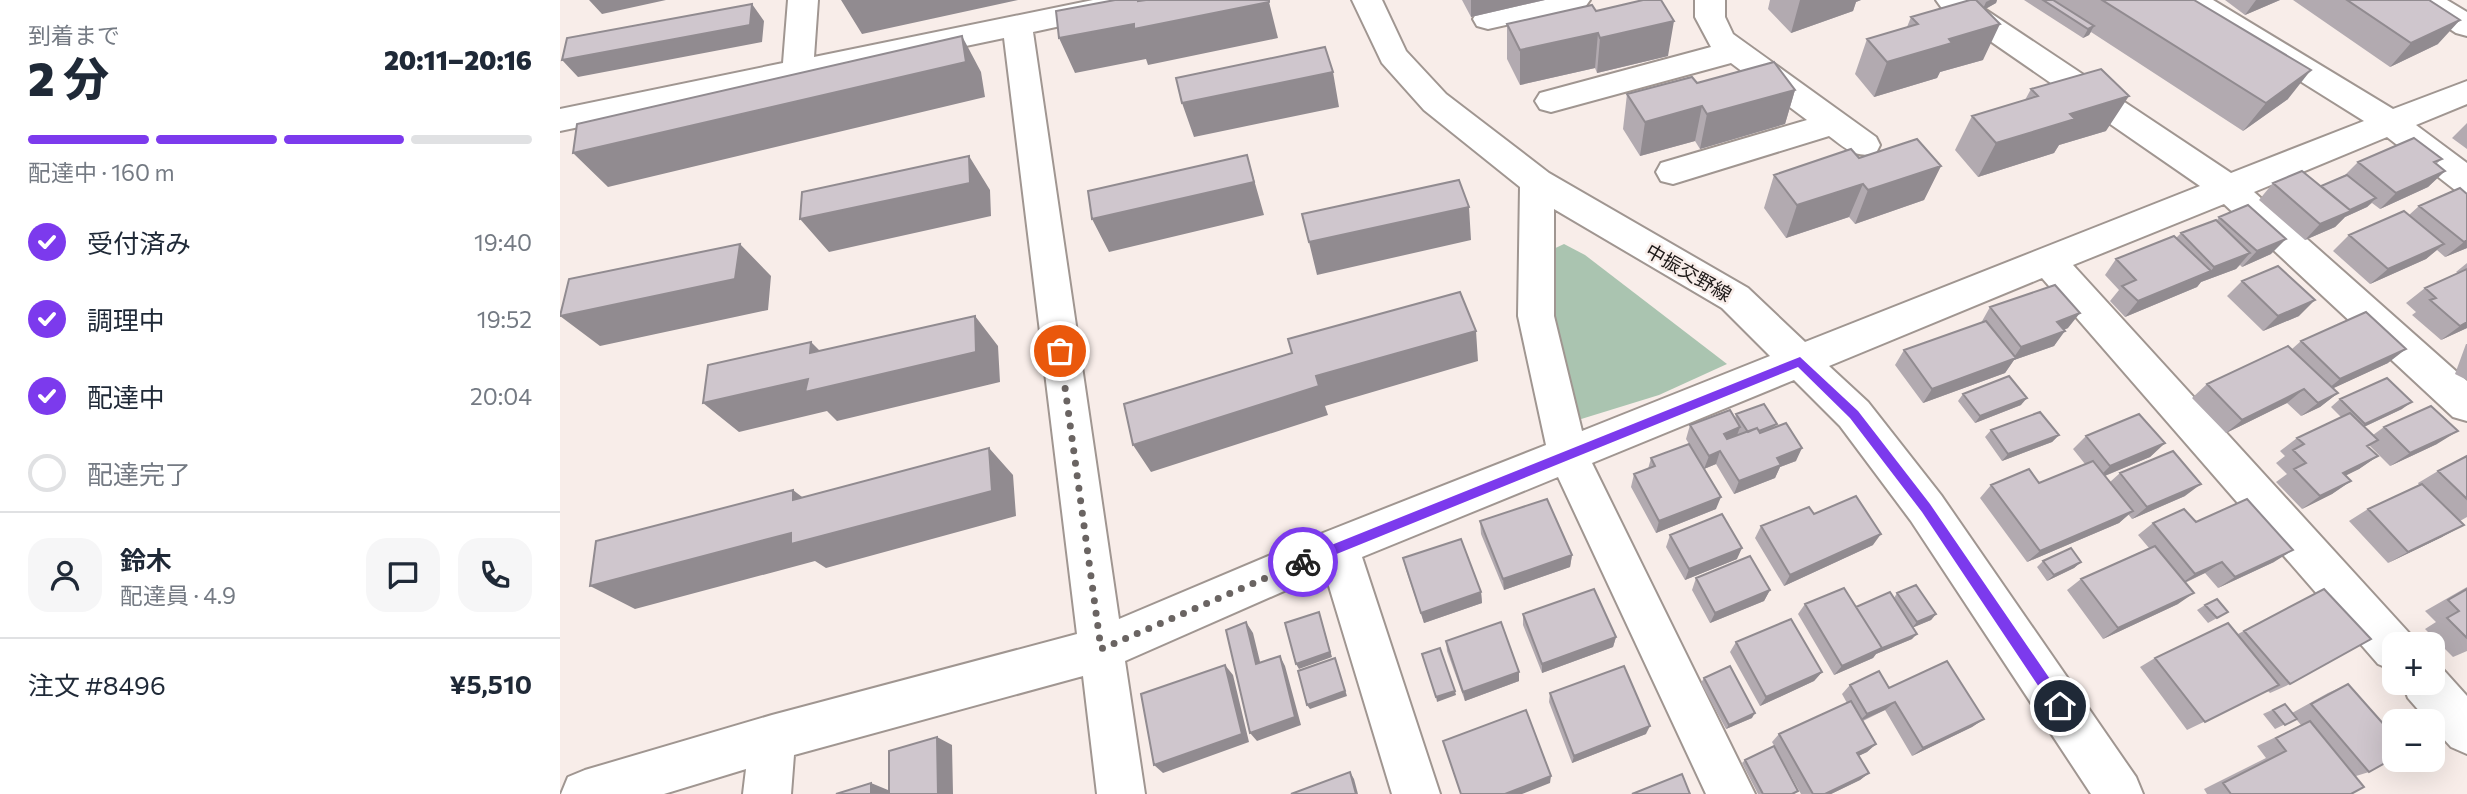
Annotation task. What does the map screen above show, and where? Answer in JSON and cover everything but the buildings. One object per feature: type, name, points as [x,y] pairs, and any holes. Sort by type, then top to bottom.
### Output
[{"type":"street","points":[[799,71],[803,0]]},
{"type":"street","points":[[560,120],[1139,0]]},
{"type":"street","name":"中振交野線","points":[[1367,0],[1393,57],[1435,102],[1537,182],[1735,298],[1854,414],[1926,508],[2119,794]]},
{"type":"street","points":[[1488,19],[1575,0]]},
{"type":"street","points":[[1710,0],[1710,17],[1721,40],[1864,145]]},
{"type":"street","points":[[1951,0],[2228,188],[2467,405]]},
{"type":"street","points":[[2192,0],[2391,123],[2467,181]]},
{"type":"street","points":[[2427,0],[2467,26]]},
{"type":"street","points":[[1017,26],[1121,794]]},
{"type":"street","points":[[1551,101],[1736,51]]},
{"type":"street","points":[[584,794],[772,738],[1101,649],[1338,547],[2467,92]]},
{"type":"street","points":[[1673,172],[1834,123]]},
{"type":"street","points":[[1537,182],[1536,316],[1568,455],[1731,794]]},
{"type":"street","points":[[2048,261],[2382,636]]},
{"type":"street","points":[[1338,547],[1416,794]]},
{"type":"street","points":[[2435,695],[2467,731]]},
{"type":"street","points":[[766,794],[772,738]]},
{"type":"green space","points":[[1564,244],[1585,255],[1727,364],[1659,395],[1578,420],[1545,270],[1547,252]]},
{"type":"way so far","points":[[1060,351],[1101,649],[1303,562]]},
{"type":"route","points":[[1303,562],[1800,361],[1854,414],[1926,508],[2060,706]]}]
